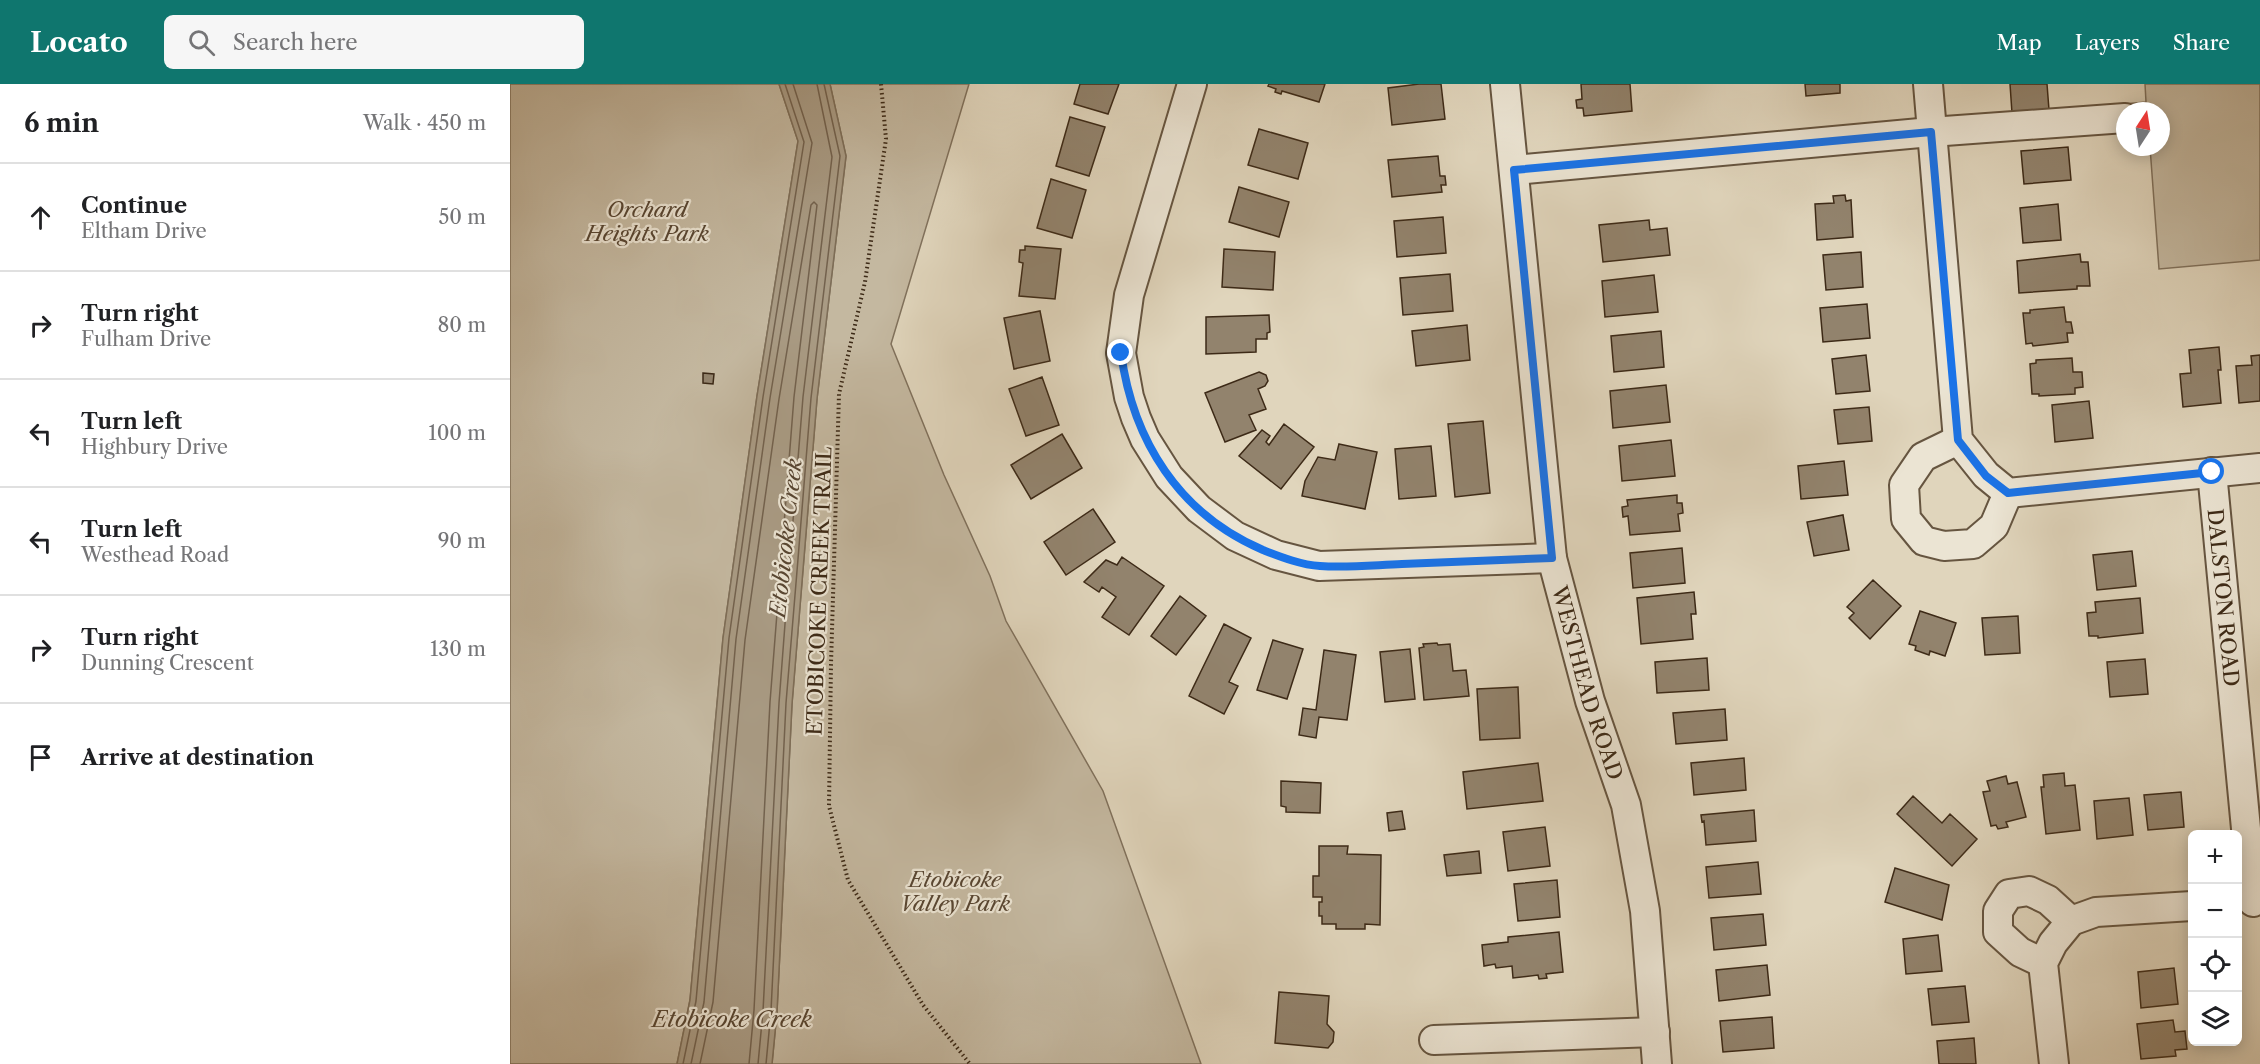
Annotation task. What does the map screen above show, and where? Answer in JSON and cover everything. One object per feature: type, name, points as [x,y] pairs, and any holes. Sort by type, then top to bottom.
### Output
[{"type":"street","points":[[1192,84],[1129,295],[1121,353],[1129,397],[1136,418],[1145,439],[1169,477],[1199,509],[1235,536],[1275,555],[1308,564],[1367,566],[1552,558]]},
{"type":"street","name":"WESTHEAD ROAD","points":[[1505,84],[1552,558],[1590,701],[1626,805],[1646,911],[1657,1064]]},
{"type":"street","points":[[1928,84],[1958,440],[1986,476],[2008,493],[2260,468]]},
{"type":"street","points":[[1514,170],[1931,132],[2116,119]]},
{"type":"street","points":[[1958,440],[1923,457],[1904,485],[1906,519],[1924,542],[1944,546],[1973,544],[1994,526],[2008,493]]},
{"type":"street","name":"DALSTON ROAD","points":[[2212,472],[2250,902]]},
{"type":"street","points":[[2043,963],[2020,952],[1998,932],[1998,911],[2009,894],[2029,891],[2048,900],[2071,921]]},
{"type":"street","points":[[2054,1064],[2043,963],[2053,943],[2071,921],[2096,912],[2188,906]]},
{"type":"street","points":[[1434,1040],[1655,1032]]},
{"type":"path","name":"ETOBICOKE CREEK TRAIL","points":[[880,84],[886,139],[865,282],[839,394],[829,806],[848,879],[923,1005],[970,1064]]},
{"type":"green space","name":"Orchard Heights Park","points":[[510,84],[779,84],[798,141],[757,396],[723,638],[690,1000],[677,1064],[510,1064]]},
{"type":"green space","name":"Etobicoke Valley Park","points":[[830,84],[969,84],[891,344],[944,475],[990,576],[1006,621],[1103,791],[1201,1064],[772,1064],[777,1012],[792,704],[817,399],[846,156]]},
{"type":"green space","points":[[2145,84],[2260,84],[2260,260],[2159,269],[2151,156],[2170,156],[2170,102],[2146,102]]},
{"type":"green space","points":[[2116,105],[2116,113],[1969,118]]},
{"type":"water","name":"Etobicoke Creek","points":[[779,84],[830,84],[846,156],[817,399],[792,704],[777,1012],[772,1064],[677,1064],[690,1000],[723,638],[757,396],[798,141]]},
{"type":"building","points":[[1080,84],[1119,84],[1108,114],[1074,104]]},
{"type":"building","points":[[1269,84],[1325,84],[1319,102],[1282,91],[1281,94],[1275,92],[1276,89],[1268,86]]},
{"type":"building","points":[[1441,84],[1445,119],[1392,125],[1388,88]]},
{"type":"building","points":[[1581,84],[1630,84],[1632,111],[1584,116],[1583,108],[1577,108],[1576,100],[1582,99]]},
{"type":"building","points":[[1805,84],[1840,84],[1840,93],[1806,96]]},
{"type":"building","points":[[2010,84],[2047,84],[2049,110],[2012,113]]},
{"type":"building","points":[[1070,117],[1105,127],[1089,176],[1056,166]]},
{"type":"building","points":[[1259,129],[1308,143],[1298,179],[1248,165]]},
{"type":"building","points":[[2068,147],[2071,180],[2024,184],[2021,151]]},
{"type":"building","points":[[1438,156],[1440,176],[1445,176],[1446,185],[1441,185],[1442,192],[1392,197],[1388,160]]},
{"type":"building","points":[[1051,179],[1086,190],[1072,238],[1037,228]]},
{"type":"building","points":[[1239,187],[1289,202],[1279,237],[1229,222]]},
{"type":"building","points":[[1845,195],[1846,201],[1851,200],[1853,237],[1817,240],[1815,204],[1834,203],[1833,196]]},
{"type":"building","points":[[2058,204],[2061,240],[2023,243],[2020,208]]},
{"type":"building","points":[[1443,217],[1446,253],[1397,257],[1394,221]]},
{"type":"building","points":[[1649,220],[1650,230],[1667,228],[1670,255],[1603,262],[1599,225]]},
{"type":"building","points":[[1025,246],[1061,249],[1055,299],[1019,296],[1023,263],[1019,262],[1020,250],[1025,250]]},
{"type":"building","points":[[1224,249],[1275,252],[1273,290],[1222,287]]},
{"type":"building","points":[[1861,252],[1863,287],[1826,290],[1823,255]]},
{"type":"building","points":[[2080,254],[2081,262],[2088,262],[2090,286],[2019,293],[2017,261]]},
{"type":"building","points":[[1450,274],[1453,311],[1403,315],[1400,278]]},
{"type":"building","points":[[1654,275],[1658,312],[1605,317],[1602,281]]},
{"type":"building","points":[[1867,304],[1870,338],[1823,342],[1820,308]]},
{"type":"building","points":[[2064,307],[2066,322],[2071,322],[2073,333],[2067,333],[2068,342],[2033,346],[2032,343],[2026,344],[2023,313],[2030,313],[2030,310]]},
{"type":"building","points":[[1040,311],[1050,361],[1014,369],[1004,318]]},
{"type":"building","points":[[1269,315],[1270,332],[1267,333],[1267,339],[1256,339],[1256,352],[1206,354],[1206,317]]},
{"type":"building","points":[[1467,325],[1470,360],[1416,366],[1412,331]]},
{"type":"building","points":[[1661,331],[1664,367],[1614,372],[1611,336]]},
{"type":"building","points":[[2219,347],[2221,370],[2218,370],[2221,403],[2183,407],[2180,374],[2191,373],[2189,350]]},
{"type":"building","points":[[1866,355],[1870,391],[1836,394],[1832,359]]},
{"type":"building","points":[[2260,355],[2260,401],[2239,403],[2236,366],[2252,365],[2251,356]]},
{"type":"building","points":[[2072,358],[2073,372],[2082,372],[2083,387],[2075,388],[2075,394],[2039,396],[2039,394],[2032,394],[2030,364],[2036,363],[2036,360]]},
{"type":"building","points":[[1259,372],[1266,375],[1268,381],[1265,386],[1258,389],[1266,409],[1249,415],[1256,430],[1225,442],[1205,393]]},
{"type":"building","points":[[703,373],[714,374],[713,384],[703,383]]},
{"type":"building","points":[[1042,377],[1059,425],[1026,436],[1009,389]]},
{"type":"building","points":[[1666,385],[1670,422],[1613,428],[1610,391]]},
{"type":"building","points":[[2089,401],[2093,438],[2055,442],[2052,405]]},
{"type":"building","points":[[1869,407],[1872,441],[1838,444],[1834,410]]},
{"type":"building","points":[[1483,421],[1490,493],[1455,497],[1448,424]]},
{"type":"building","points":[[1284,424],[1314,447],[1281,489],[1239,456],[1262,430],[1270,436],[1266,442],[1269,445]]},
{"type":"building","points":[[1062,434],[1082,468],[1031,499],[1011,465]]},
{"type":"building","points":[[1671,440],[1675,476],[1622,481],[1619,446]]},
{"type":"building","points":[[1339,444],[1377,452],[1365,509],[1302,496],[1305,481],[1318,457],[1335,460]]},
{"type":"building","points":[[1431,446],[1436,496],[1399,499],[1395,449]]},
{"type":"building","points":[[1844,461],[1848,495],[1801,499],[1798,466]]},
{"type":"building","points":[[1677,495],[1677,503],[1682,503],[1683,513],[1678,514],[1680,531],[1630,535],[1628,516],[1623,517],[1622,507],[1628,506],[1627,500]]},
{"type":"building","points":[[1093,509],[1115,542],[1066,575],[1044,542]]},
{"type":"building","points":[[1843,515],[1849,550],[1814,556],[1807,522]]},
{"type":"building","points":[[1682,548],[1685,583],[1633,588],[1630,553]]},
{"type":"building","points":[[2132,551],[2136,586],[2097,590],[2093,555]]},
{"type":"building","points":[[1122,557],[1164,586],[1129,635],[1102,617],[1116,597],[1102,587],[1099,592],[1084,582],[1106,560],[1117,565]]},
{"type":"building","points":[[1873,580],[1901,606],[1870,639],[1849,618],[1854,613],[1847,607]]},
{"type":"building","points":[[1694,592],[1696,614],[1691,614],[1693,639],[1641,644],[1637,598]]},
{"type":"building","points":[[1180,596],[1206,616],[1176,655],[1151,636]]},
{"type":"building","points":[[2140,598],[2143,633],[2098,638],[2098,636],[2089,636],[2087,613],[2096,612],[2095,602]]},
{"type":"building","points":[[1920,611],[1956,623],[1945,656],[1930,651],[1929,655],[1915,650],[1916,646],[1909,644]]},
{"type":"building","points":[[2018,616],[2020,653],[1985,655],[1982,618]]},
{"type":"building","points":[[1224,624],[1251,638],[1229,682],[1238,686],[1224,714],[1189,696]]},
{"type":"building","points":[[1273,640],[1303,649],[1287,699],[1257,690]]},
{"type":"building","points":[[1437,643],[1438,645],[1450,644],[1453,671],[1466,670],[1469,696],[1424,700],[1419,648],[1424,647],[1423,644]]},
{"type":"building","points":[[1410,649],[1415,699],[1385,702],[1380,652]]},
{"type":"building","points":[[1324,650],[1356,655],[1347,720],[1319,717],[1316,738],[1299,735],[1303,708],[1316,710]]},
{"type":"building","points":[[1707,658],[1709,690],[1657,693],[1655,662]]},
{"type":"building","points":[[2145,659],[2148,694],[2110,697],[2107,662]]},
{"type":"building","points":[[1518,687],[1520,738],[1480,740],[1477,689]]},
{"type":"building","points":[[1725,709],[1727,740],[1676,744],[1673,713]]},
{"type":"building","points":[[1744,758],[1746,790],[1694,795],[1691,763]]},
{"type":"building","points":[[1538,763],[1543,801],[1467,809],[1463,772]]},
{"type":"building","points":[[2064,773],[2065,786],[2075,785],[2080,830],[2046,834],[2041,787],[2044,787],[2043,775]]},
{"type":"building","points":[[2006,776],[2008,784],[2017,782],[2026,817],[2006,822],[2008,827],[1998,829],[1996,825],[1991,826],[1983,792],[1990,791],[1987,781]]},
{"type":"building","points":[[1281,781],[1321,783],[1320,813],[1286,812],[1286,807],[1281,806]]},
{"type":"building","points":[[2181,792],[2184,827],[2148,830],[2144,795]]},
{"type":"building","points":[[1913,796],[1942,823],[1950,814],[1977,839],[1952,866],[1897,814]]},
{"type":"building","points":[[2129,798],[2133,835],[2097,839],[2094,801]]},
{"type":"building","points":[[1754,810],[1756,841],[1706,845],[1704,821],[1702,822],[1701,815]]},
{"type":"building","points":[[1402,811],[1405,829],[1389,831],[1387,813]]},
{"type":"building","points":[[1545,827],[1550,866],[1508,871],[1503,832]]},
{"type":"building","points":[[1319,846],[1348,846],[1347,854],[1381,855],[1380,925],[1365,924],[1365,929],[1336,929],[1336,924],[1322,924],[1322,916],[1319,916],[1319,902],[1322,902],[1322,897],[1313,897],[1313,876],[1319,876]]},
{"type":"building","points":[[1479,851],[1481,873],[1447,876],[1444,855]]},
{"type":"building","points":[[1758,862],[1761,894],[1709,898],[1706,867]]},
{"type":"building","points":[[1895,868],[1949,885],[1942,920],[1885,902]]},
{"type":"building","points":[[1557,880],[1560,917],[1518,921],[1514,884]]},
{"type":"building","points":[[1763,914],[1766,945],[1714,950],[1711,918]]},
{"type":"building","points":[[1559,932],[1563,972],[1546,974],[1547,978],[1539,979],[1538,975],[1513,978],[1512,966],[1496,968],[1495,964],[1484,966],[1482,945],[1508,942],[1508,937]]},
{"type":"building","points":[[1938,935],[1942,971],[1906,974],[1903,939]]},
{"type":"building","points":[[1767,965],[1770,995],[1719,1001],[1716,970]]},
{"type":"building","points":[[2174,968],[2178,1004],[2141,1008],[2138,972]]},
{"type":"building","points":[[1965,986],[1969,1022],[1932,1025],[1928,989]]},
{"type":"building","points":[[1279,992],[1329,996],[1327,1024],[1334,1032],[1333,1042],[1328,1048],[1275,1043]]},
{"type":"building","points":[[1772,1017],[1774,1048],[1723,1052],[1720,1021]]},
{"type":"building","points":[[2173,1020],[2175,1032],[2185,1031],[2187,1049],[2175,1050],[2176,1056],[2141,1059],[2137,1024]]},
{"type":"building","points":[[1974,1038],[1976,1064],[1939,1064],[1937,1041]]},
{"type":"route","points":[[1121,353],[1129,397],[1136,418],[1145,439],[1169,477],[1183,494],[1216,524],[1255,546],[1297,562],[1319,566],[1552,558],[1514,170],[1931,132],[1958,440],[1986,476],[2008,493],[2212,472]]}]
